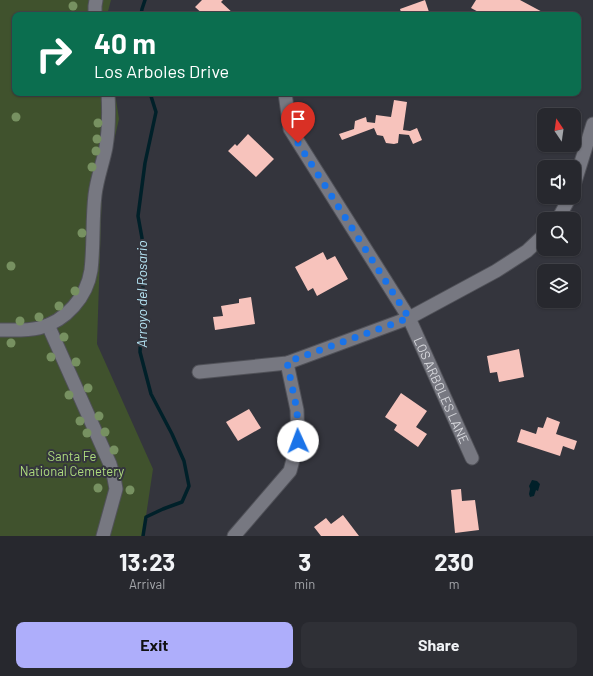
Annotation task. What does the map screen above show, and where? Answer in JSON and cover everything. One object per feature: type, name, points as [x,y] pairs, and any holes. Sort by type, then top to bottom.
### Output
[{"type":"street","points":[[95,12],[96,0]]},
{"type":"street","points":[[0,330],[30,329],[48,325],[65,315],[77,303],[84,292],[89,280],[92,261],[97,183],[106,149],[108,129],[108,96]]},
{"type":"street","name":"LOS ARBOLES LANE","points":[[285,96],[290,129],[409,318],[472,458]]},
{"type":"street","points":[[581,163],[593,124]]},
{"type":"street","points":[[199,372],[287,362],[409,318],[496,271],[527,251],[537,242]]},
{"type":"street","points":[[48,325],[112,471],[116,489],[103,536]]},
{"type":"street","points":[[234,536],[290,471],[298,441],[297,410],[287,362]]},
{"type":"green space","name":"Santa Fe National Cemetery","points":[[0,0],[111,0],[108,12],[12,12],[12,96],[115,96],[119,119],[102,193],[97,344],[153,469],[143,536],[0,536]]},
{"type":"water","points":[[532,480],[537,481],[540,484],[538,491],[536,490],[534,496],[530,497],[529,486]]},
{"type":"building","points":[[202,0],[223,0],[221,2],[232,12],[201,12],[195,7]]},
{"type":"building","points":[[425,0],[429,12],[401,12],[400,9]]},
{"type":"building","points":[[476,0],[520,0],[542,12],[478,12],[471,8]]},
{"type":"building","points":[[394,100],[407,102],[403,130],[410,131],[417,128],[422,140],[413,144],[409,135],[399,134],[398,143],[386,143],[383,136],[377,135],[374,128],[342,140],[339,134],[354,129],[355,121],[366,117],[367,122],[375,123],[376,115],[391,117]]},
{"type":"building","points":[[248,134],[274,159],[256,177],[228,151],[235,144],[237,146]]},
{"type":"building","points":[[323,252],[327,260],[335,256],[348,279],[317,296],[313,288],[308,291],[295,267]]},
{"type":"building","points":[[251,297],[255,324],[215,330],[213,317],[223,316],[221,306],[239,303],[239,299]]},
{"type":"building","points":[[519,349],[524,377],[499,382],[497,372],[490,373],[487,356]]},
{"type":"building","points":[[401,393],[427,411],[416,427],[427,434],[418,447],[394,430],[397,425],[385,417]]},
{"type":"building","points":[[249,409],[261,428],[238,441],[226,422]]},
{"type":"building","points":[[547,417],[560,422],[556,434],[577,441],[574,450],[563,446],[560,456],[517,442],[521,429],[536,434],[538,427],[543,428]]},
{"type":"building","points":[[461,489],[462,501],[475,500],[479,530],[455,533],[451,490]]},
{"type":"building","points":[[343,515],[359,536],[321,536],[314,527],[326,518],[331,524]]},
{"type":"waterway","name":"Arroyo del Rosario","points":[[142,12],[145,0]]},
{"type":"waterway","name":"Arroyo del Rosario","points":[[143,536],[146,517],[182,502],[189,486],[184,461],[151,394],[140,352],[143,287],[142,238],[138,216],[145,163],[156,112],[151,96]]},
{"type":"route","points":[[298,143],[409,318],[287,362],[297,410],[298,441]]}]
